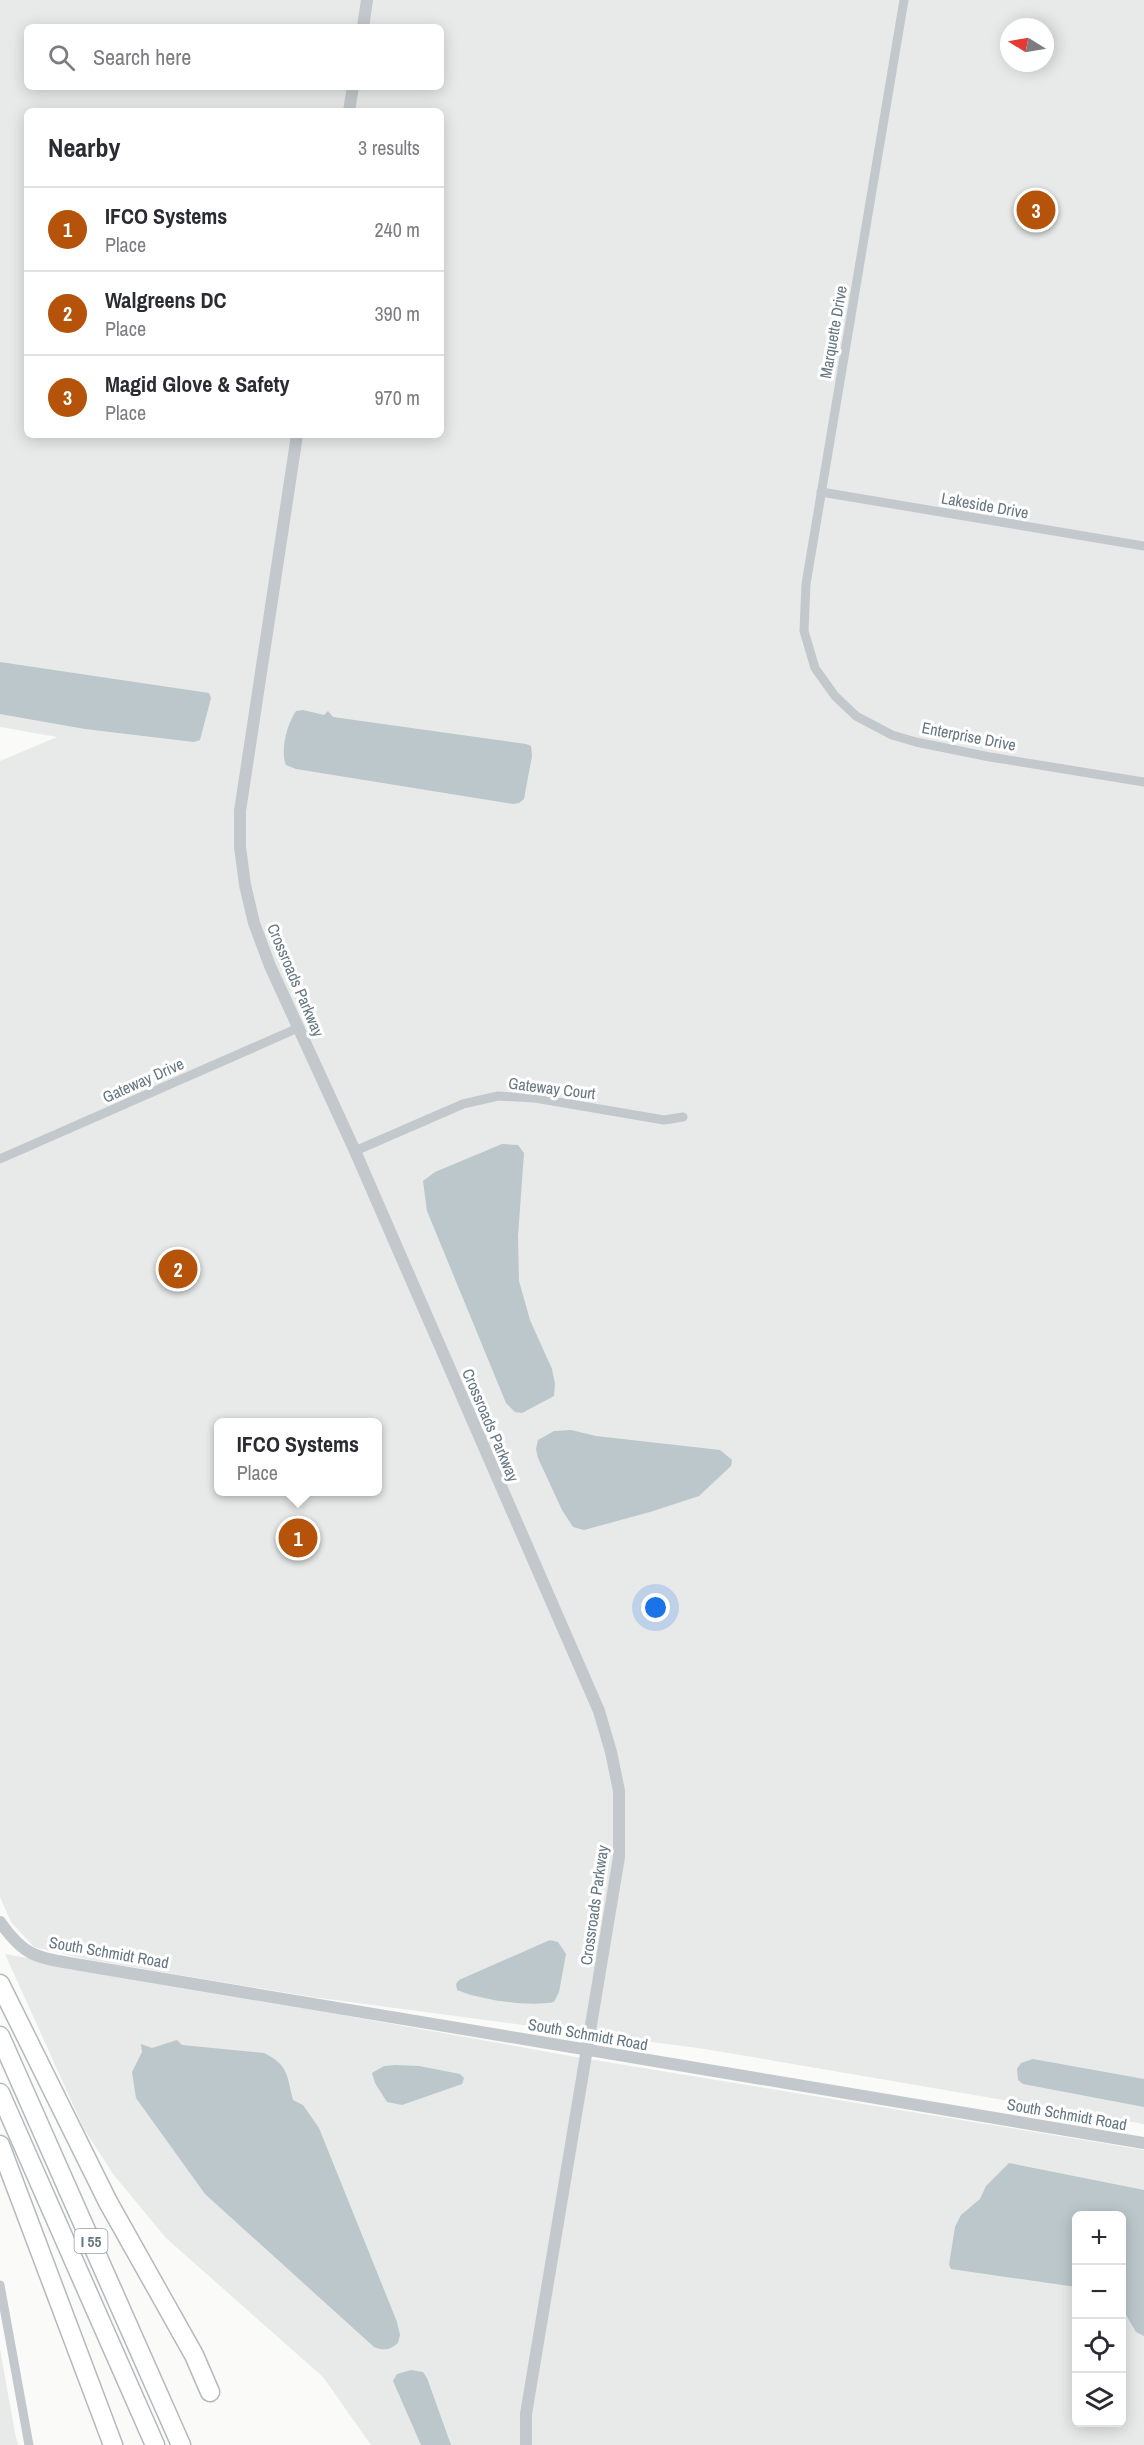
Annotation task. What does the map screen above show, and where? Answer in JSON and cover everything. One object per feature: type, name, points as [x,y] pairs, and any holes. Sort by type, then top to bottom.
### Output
[{"type":"highway","points":[[0,1984],[108,2202],[194,2355],[210,2392]]},
{"type":"highway","name":"I 55","points":[[0,2036],[181,2445]]},
{"type":"highway","name":"I 55","points":[[0,2093],[155,2445]]},
{"type":"highway","points":[[0,2145],[113,2445]]},
{"type":"street","points":[[363,24],[367,0]]},
{"type":"street","name":"Marquette Drive","points":[[815,668],[804,631],[803,607],[904,0]]},
{"type":"street","points":[[350,108],[352,90]]},
{"type":"street","name":"Crossroads Parkway","points":[[297,438],[242,792],[240,847],[245,885],[254,923],[270,966],[355,1151],[599,1711],[619,1791],[619,1857],[526,2414],[526,2445]]},
{"type":"street","name":"Lakeside Drive","points":[[821,492],[1144,546]]},
{"type":"street","name":"Enterprise Drive","points":[[815,668],[835,696],[856,716],[892,735],[990,757],[1144,782]]},
{"type":"street","name":"Gateway Drive","points":[[0,1159],[298,1028]]},
{"type":"street","name":"Gateway Court","points":[[355,1151],[463,1104],[498,1096],[535,1098],[664,1120],[683,1117]]},
{"type":"street","name":"South Schmidt Road","points":[[0,1922],[14,1941],[28,1953],[75,1964],[1144,2143]]},
{"type":"street","points":[[0,2285],[29,2445]]},
{"type":"shaded area","points":[[0,0],[1144,0],[1144,2124],[705,2049],[312,1997],[90,1960],[34,1947],[11,1922],[0,1897],[0,761],[57,737],[0,727]]},
{"type":"shaded area","points":[[0,662],[209,693],[211,698],[200,740],[194,742],[85,729],[0,714]]},
{"type":"shaded area","points":[[303,710],[324,715],[328,711],[333,717],[531,746],[532,756],[524,799],[513,804],[296,769],[286,765],[284,745],[287,730],[296,711]]},
{"type":"shaded area","points":[[502,1144],[518,1145],[524,1153],[518,1236],[519,1281],[530,1320],[552,1369],[555,1384],[554,1396],[522,1413],[515,1412],[506,1403],[427,1211],[423,1181],[435,1172]]},
{"type":"shaded area","points":[[571,1430],[596,1436],[720,1450],[732,1460],[731,1466],[699,1496],[584,1530],[573,1527],[562,1510],[536,1449],[538,1440],[554,1431]]},
{"type":"shaded area","points":[[550,1940],[558,1942],[566,1954],[559,1992],[554,2002],[532,2004],[505,2002],[457,1990],[456,1984],[459,1980]]},
{"type":"shaded area","points":[[5,1954],[576,2057],[1144,2150],[1144,2445],[371,2445],[323,2377],[166,2238],[113,2174],[84,2129]]},
{"type":"shaded area","points":[[177,2040],[182,2045],[264,2053],[283,2067],[293,2100],[303,2105],[319,2128],[397,2322],[400,2335],[398,2343],[387,2349],[374,2347],[205,2194],[136,2098],[132,2072],[142,2052],[141,2044],[152,2048]]},
{"type":"shaded area","points":[[1033,2059],[1144,2079],[1144,2107],[1023,2084],[1018,2080],[1017,2069],[1021,2063]]},
{"type":"shaded area","points":[[384,2066],[419,2066],[460,2074],[464,2078],[462,2084],[402,2105],[387,2102],[375,2083],[372,2073]]},
{"type":"shaded area","points":[[1009,2163],[1144,2190],[1144,2336],[1136,2332],[1126,2315],[1126,2211],[1072,2211],[1072,2286],[951,2269],[949,2265],[955,2227],[961,2215],[980,2199],[986,2186]]},
{"type":"shaded area","points":[[0,2349],[15,2433],[18,2445],[0,2445]]},
{"type":"shaded area","points":[[411,2370],[423,2372],[427,2378],[451,2445],[421,2445],[393,2381],[397,2374]]},
{"type":"place","name":"Magid Glove & Safety","points":[[1036,210]]},
{"type":"place","name":"Walgreens DC","points":[[178,1269]]},
{"type":"place","name":"IFCO Systems","points":[[298,1538]]}]
